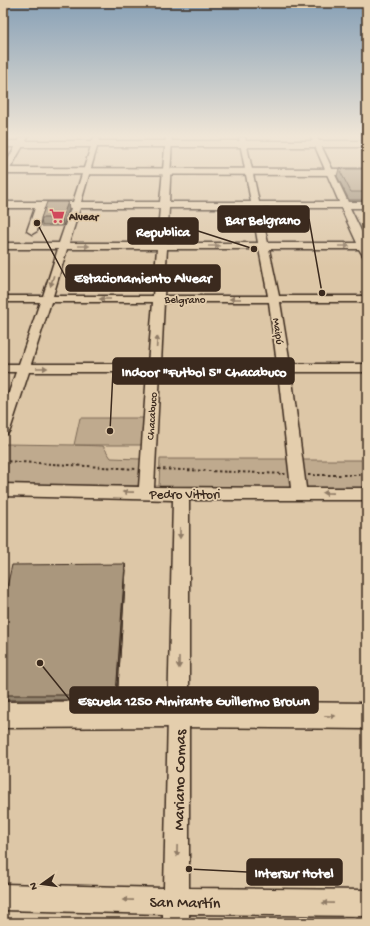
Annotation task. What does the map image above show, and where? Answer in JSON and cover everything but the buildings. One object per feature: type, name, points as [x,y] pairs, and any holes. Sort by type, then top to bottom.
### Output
[{"type":"main road","points":[[3,715],[179,714],[367,716]]},
{"type":"street","points":[[3,430],[47,299],[83,180]]},
{"type":"street","name":"Chacabuco","points":[[146,493],[160,299],[166,180]]},
{"type":"street","name":"Maipú","points":[[250,180],[274,299],[299,493]]},
{"type":"street","points":[[3,246],[262,246],[366,249],[333,180]]},
{"type":"street","points":[[3,205],[367,205]]},
{"type":"street","points":[[32,231],[40,205]]},
{"type":"street","name":"Belgrano","points":[[3,299],[367,299]]},
{"type":"street","points":[[3,368],[367,368]]},
{"type":"street","name":"Pedro Vittori","points":[[3,490],[180,494],[367,494]]},
{"type":"street","name":"Mariano Comas","points":[[177,912],[180,494]]},
{"type":"street","name":"San Martín","points":[[3,897],[177,912],[367,903]]},
{"type":"path","points":[[3,461],[41,462],[114,469],[297,475],[367,475]]},
{"type":"shaded area","points":[[80,418],[144,418],[144,445],[75,445],[103,446],[111,458],[141,459],[139,486],[3,484],[3,450],[5,444],[74,445]]},
{"type":"shaded area","points":[[160,459],[289,459],[294,489],[159,487]]},
{"type":"shaded area","points":[[301,460],[367,460],[367,491],[305,489]]},
{"type":"place","name":"Alvear","points":[[57,216]]},
{"type":"place","name":"Estacionamiento Alvear","points":[[37,223]]},
{"type":"place","name":"Republica","points":[[254,249]]},
{"type":"place","name":"Bar Belgrano","points":[[322,293]]},
{"type":"place","name":"Indoor \"Futbol 5\" Chacabuco","points":[[110,431]]},
{"type":"place","name":"Escuela 1250 Almirante Guillermo Brown","points":[[40,663]]},
{"type":"place","name":"Intersur Hotel","points":[[189,869]]}]
